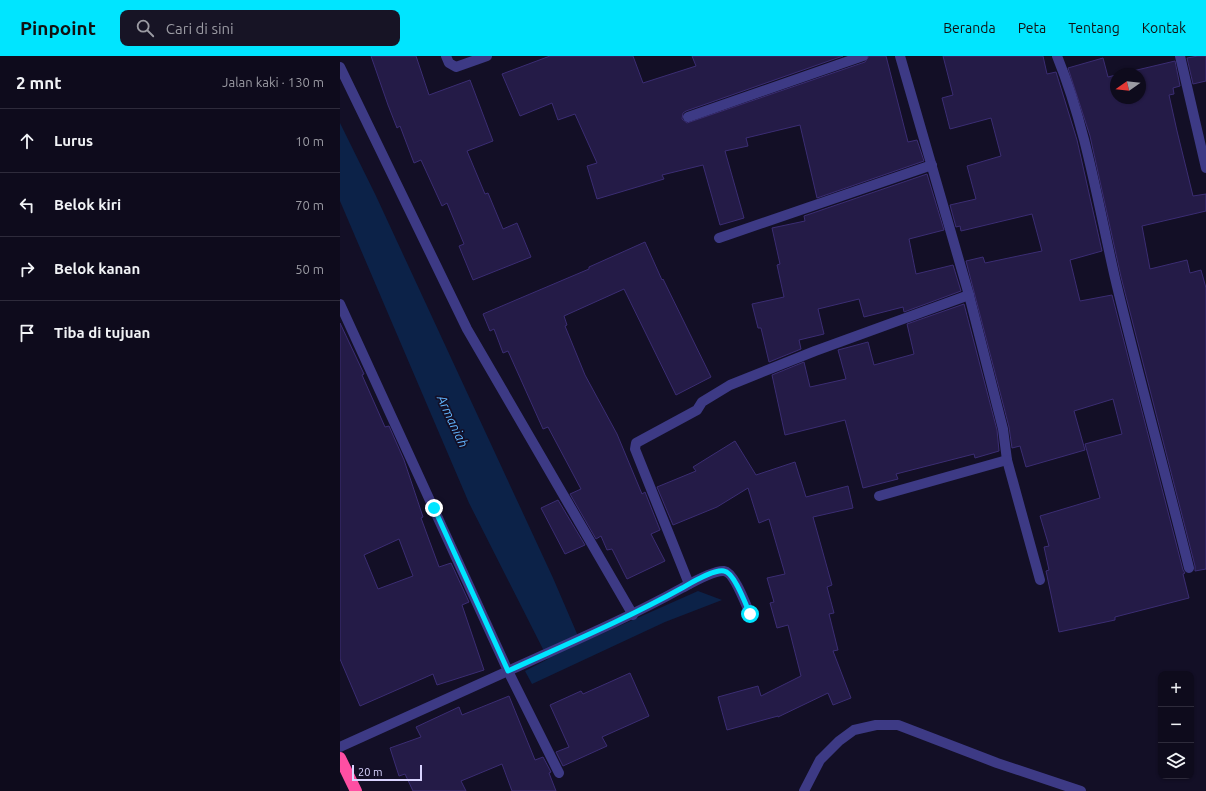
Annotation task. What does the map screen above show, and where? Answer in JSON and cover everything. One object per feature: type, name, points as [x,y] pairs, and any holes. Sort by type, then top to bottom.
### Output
[{"type":"highway","points":[[340,758],[356,791]]},
{"type":"street","points":[[446,56],[449,63],[456,67],[487,56]]},
{"type":"street","points":[[688,117],[863,56]]},
{"type":"street","points":[[900,56],[969,295],[1003,429],[1007,460],[1040,580]]},
{"type":"street","points":[[1057,56],[1070,94],[1090,165],[1143,393],[1189,568]]},
{"type":"street","points":[[1180,56],[1206,168]]},
{"type":"street","points":[[340,67],[467,329],[632,615]]},
{"type":"street","points":[[719,238],[932,165]]},
{"type":"street","points":[[689,584],[635,449],[636,443],[697,410],[702,402],[730,385],[815,351],[969,295]]},
{"type":"street","points":[[340,304],[508,671],[559,773]]},
{"type":"street","points":[[880,496],[1007,460]]},
{"type":"street","points":[[340,747],[632,615],[689,584],[718,572],[728,572],[732,576],[750,614]]},
{"type":"street","points":[[804,791],[820,760],[839,741],[854,730],[876,725],[898,725],[997,763],[1081,791]]},
{"type":"water","name":"Armaniah","points":[[340,123],[376,196],[553,578],[581,643],[698,591],[722,600],[665,622],[532,684],[525,671],[548,659],[469,503],[340,201]]},
{"type":"building","points":[[371,56],[416,56],[429,95],[470,80],[493,141],[467,151],[485,194],[488,193],[503,229],[517,223],[531,257],[473,280],[459,246],[464,244],[447,203],[442,206],[421,160],[414,163],[400,126],[397,128]]},
{"type":"building","points":[[550,56],[633,56],[643,83],[696,66],[692,56],[843,56],[686,111],[683,113],[682,119],[687,123],[865,62],[869,56],[886,56],[908,142],[917,140],[924,161],[817,198],[800,125],[746,138],[748,146],[725,151],[744,218],[720,225],[703,165],[662,175],[664,179],[597,199],[587,166],[597,163],[575,114],[558,120],[552,103],[520,116],[502,74]]},
{"type":"building","points":[[943,56],[1043,56],[1047,74],[1056,72],[1077,140],[1102,251],[1070,260],[1080,301],[1112,295],[1185,573],[1183,574],[1189,598],[1115,617],[1115,620],[1059,632],[1046,571],[1049,570],[1044,547],[1049,546],[1040,516],[1100,498],[1085,444],[1122,434],[1113,399],[1074,411],[1085,450],[1026,467],[1020,446],[1012,448],[1009,427],[966,261],[983,257],[985,263],[1042,251],[1032,214],[961,231],[960,226],[956,227],[950,205],[976,199],[967,166],[1001,156],[991,118],[950,129],[942,98],[953,95]]},
{"type":"building","points":[[1206,56],[1206,81],[1193,84],[1187,58]]},
{"type":"building","points":[[1103,58],[1108,77],[1110,76],[1110,104],[1146,104],[1145,68],[1175,61],[1180,86],[1173,88],[1174,94],[1169,95],[1193,196],[1206,194],[1206,211],[1142,226],[1150,269],[1187,260],[1190,273],[1201,270],[1206,288],[1206,569],[1195,571],[1195,566],[1121,277],[1090,136],[1068,68]]},
{"type":"building","points":[[927,174],[944,230],[909,239],[916,274],[953,265],[961,291],[904,312],[903,307],[864,317],[859,299],[818,309],[824,334],[799,340],[801,349],[769,362],[761,328],[758,328],[752,304],[784,297],[777,265],[780,264],[772,228],[805,221],[804,216]]},
{"type":"building","points":[[645,242],[662,280],[663,279],[711,377],[676,395],[624,289],[564,316],[567,325],[565,326],[585,375],[617,434],[642,494],[645,492],[660,530],[651,534],[665,561],[627,579],[612,549],[607,550],[601,536],[596,539],[570,494],[581,489],[548,427],[543,429],[508,351],[503,353],[494,329],[490,331],[483,314],[589,269],[589,267]]},
{"type":"building","points":[[964,304],[997,430],[999,451],[975,458],[974,454],[896,474],[898,479],[863,488],[845,420],[785,435],[772,375],[804,362],[810,387],[846,379],[838,350],[868,342],[874,365],[914,354],[907,324]]},
{"type":"building","points":[[340,323],[364,374],[362,375],[385,427],[389,426],[404,460],[423,517],[421,518],[439,567],[451,563],[469,602],[462,605],[484,670],[437,685],[433,674],[360,706],[340,659]],"holes":[[[399,539],[413,576],[378,589],[364,555]]]},
{"type":"building","points":[[735,441],[756,475],[795,462],[806,497],[848,486],[853,508],[813,517],[832,585],[827,587],[834,613],[829,614],[838,650],[833,651],[851,698],[833,705],[828,693],[778,717],[727,730],[718,697],[758,686],[761,696],[801,676],[788,625],[777,628],[770,603],[774,602],[767,578],[785,574],[769,519],[759,523],[748,488],[717,507],[673,525],[657,487],[696,471],[693,467]]},
{"type":"building","points":[[558,500],[585,545],[565,554],[541,508]]},
{"type":"building","points":[[630,673],[649,716],[602,737],[607,746],[563,766],[556,752],[569,747],[550,705],[581,691],[583,694]]},
{"type":"building","points":[[509,696],[535,760],[543,757],[551,772],[549,773],[556,791],[512,791],[502,764],[461,781],[466,791],[413,791],[405,774],[399,776],[390,748],[421,737],[416,727],[459,707],[462,715]]},
{"type":"route","points":[[434,508],[508,671],[632,615],[689,584],[713,573],[724,571],[728,572],[732,576],[750,614]]}]
